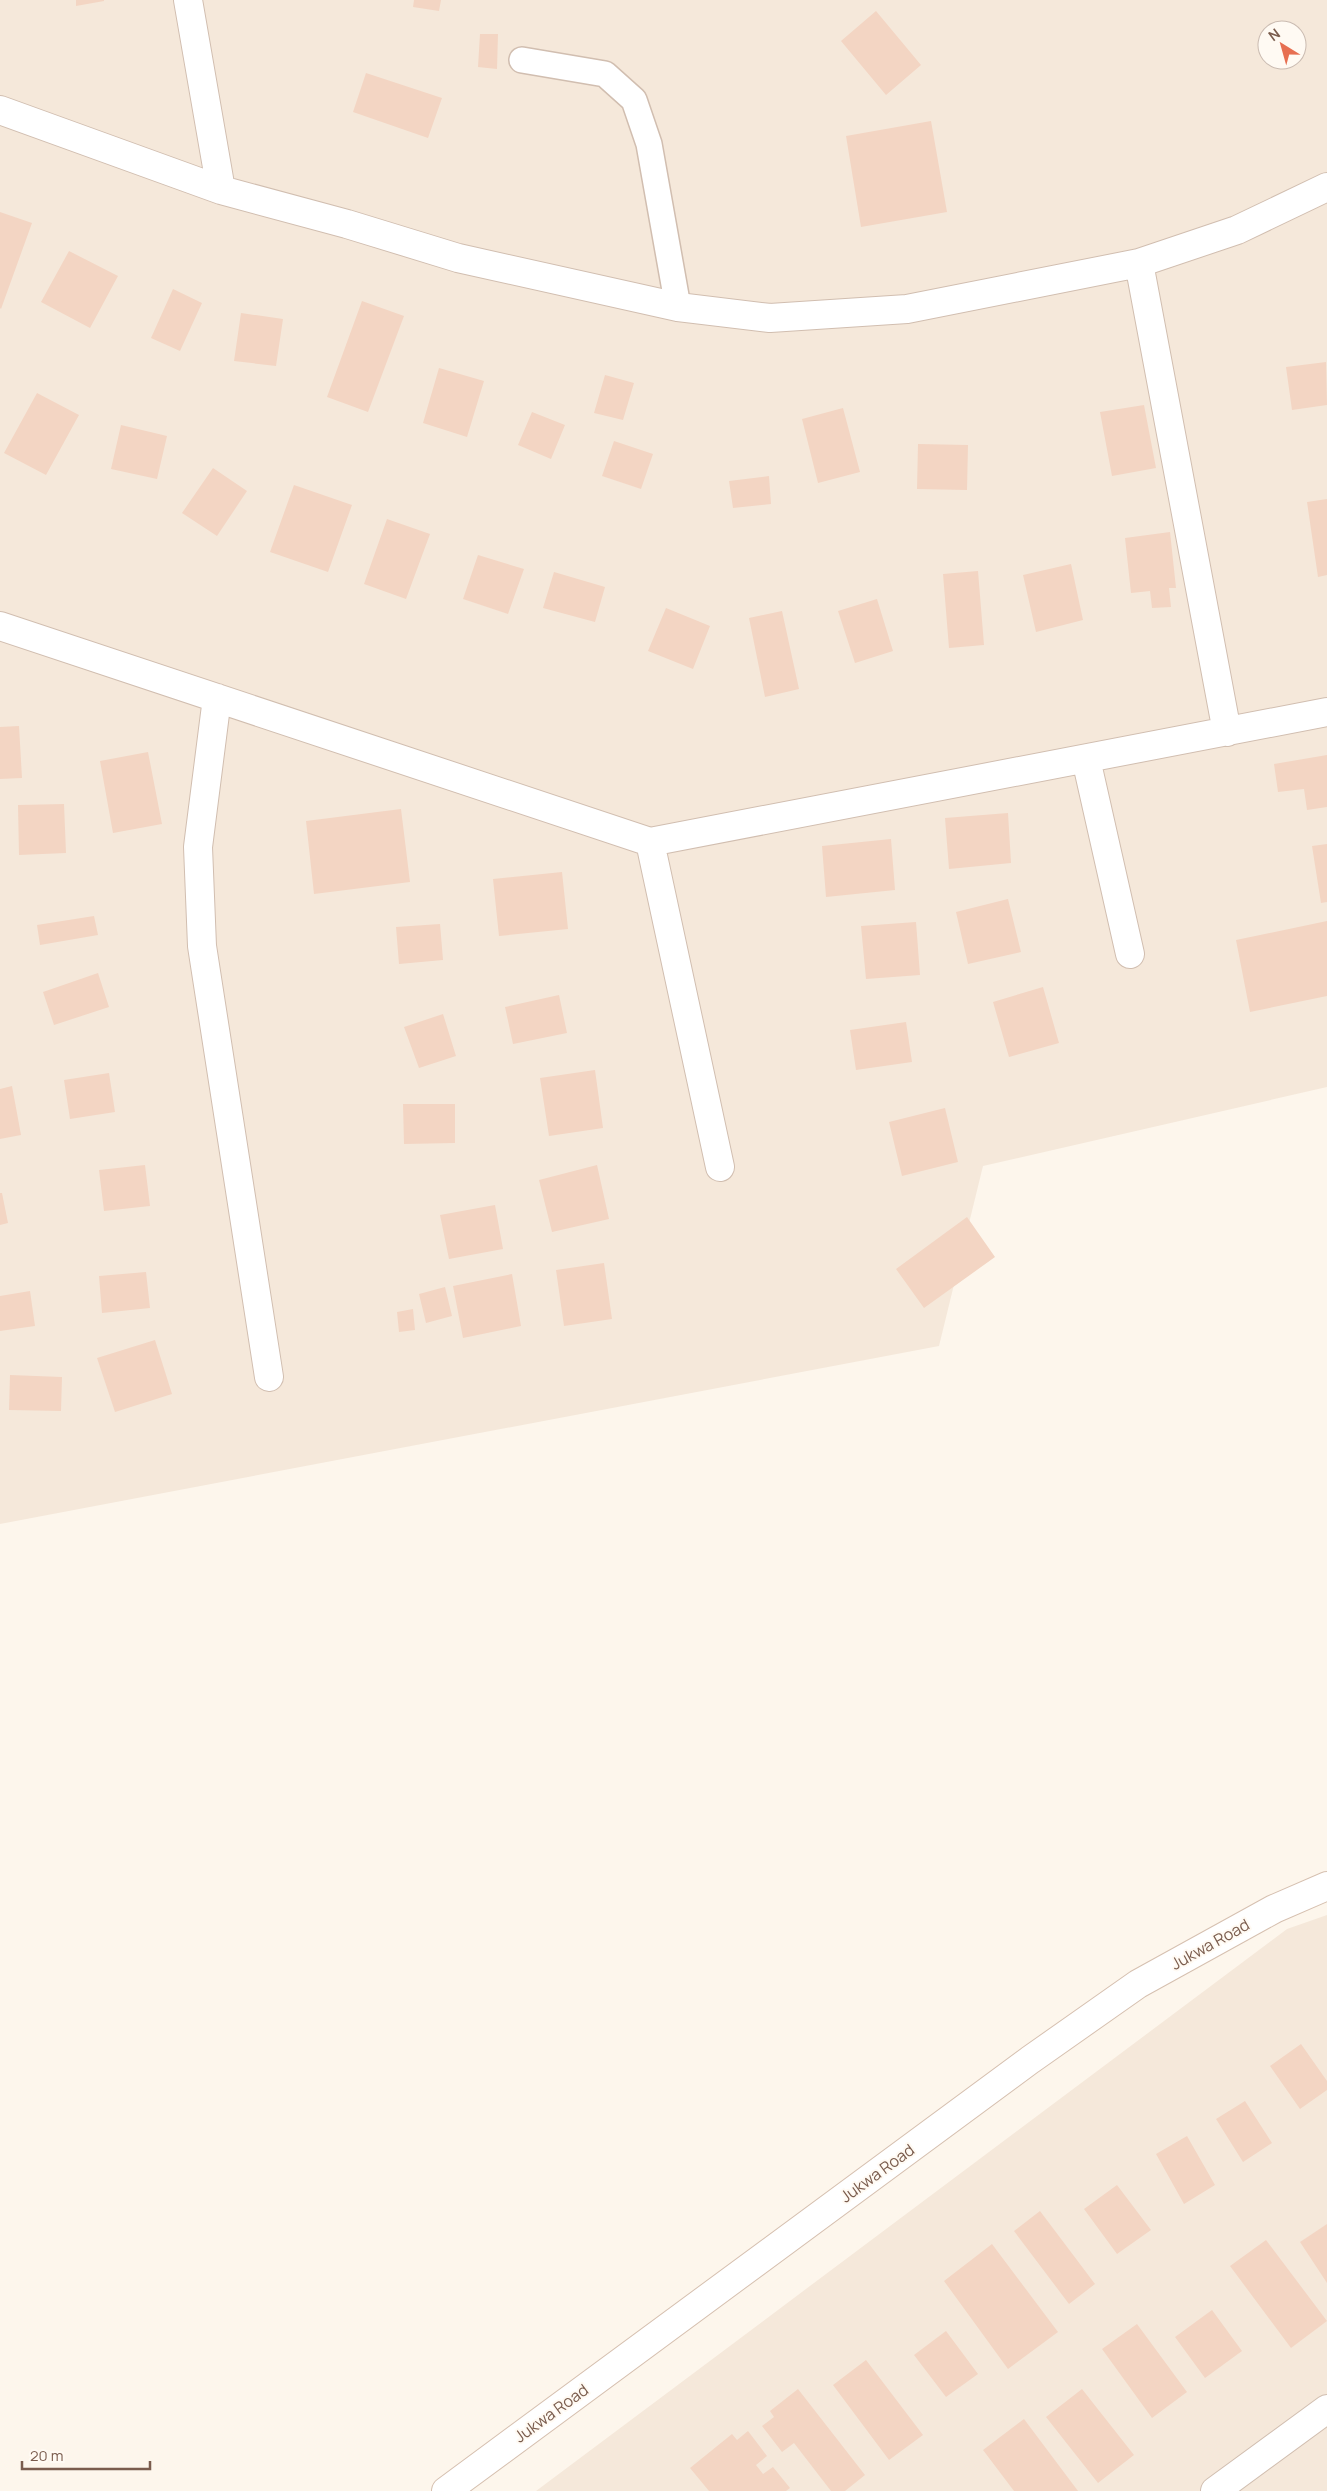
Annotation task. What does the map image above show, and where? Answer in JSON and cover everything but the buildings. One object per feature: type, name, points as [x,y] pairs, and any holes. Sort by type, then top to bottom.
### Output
[{"type":"street","points":[[188,0],[221,190]]},
{"type":"street","points":[[0,110],[221,190],[347,224],[458,258],[678,307],[770,318],[907,309],[1139,263],[1237,230],[1327,187]]},
{"type":"street","points":[[1139,263],[1227,732]]},
{"type":"street","points":[[0,626],[650,842],[1327,712]]},
{"type":"street","points":[[217,698],[198,847],[202,946],[269,1377]]},
{"type":"street","points":[[1086,759],[1130,954]]},
{"type":"street","points":[[650,842],[720,1167]]},
{"type":"street","name":"Jukwa Road","points":[[446,2491],[1030,2060],[1138,1984],[1274,1909],[1327,1886]]},
{"type":"street","points":[[1215,2491],[1327,2408]]},
{"type":"lane","points":[[522,60],[605,74],[634,100],[649,144],[678,307]]},
{"type":"shaded area","points":[[0,0],[1327,0],[1327,1087],[983,1166],[939,1346],[0,1524]]},
{"type":"shaded area","points":[[1327,1915],[1327,2491],[536,2491],[1287,1929]]}]
